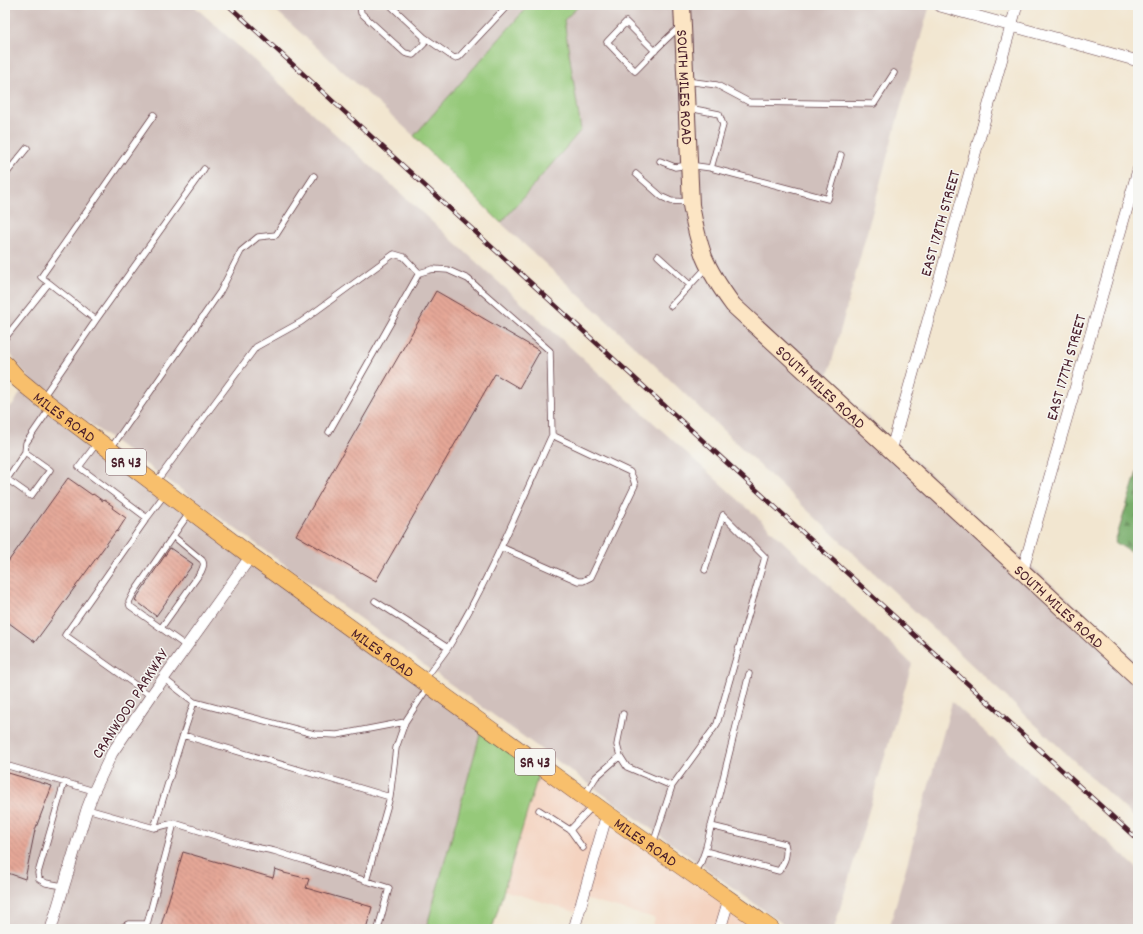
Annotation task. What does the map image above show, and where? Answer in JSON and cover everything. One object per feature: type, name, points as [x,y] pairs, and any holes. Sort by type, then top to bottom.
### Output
[{"type":"main road","name":"MILES ROAD","points":[[5,364],[18,379],[47,402],[251,556],[652,846],[771,929]]},
{"type":"street","name":"SOUTH MILES ROAD","points":[[682,5],[691,202],[695,229],[704,257],[717,282],[733,305],[1022,573],[1138,678]]},
{"type":"street","name":"EAST 178TH STREET","points":[[891,450],[1017,5]]},
{"type":"street","points":[[940,6],[1138,61]]},
{"type":"street","name":"EAST 177TH STREET","points":[[1022,573],[1138,170]]},
{"type":"street","name":"CRANWOOD PARKWAY","points":[[51,929],[87,809],[112,753],[150,696],[251,556]]},
{"type":"street","points":[[574,929],[595,805]]},
{"type":"street","points":[[720,929],[729,899]]},
{"type":"lane","points":[[360,5],[361,13],[405,53],[413,55],[424,44],[424,37]]},
{"type":"lane","points":[[390,5],[424,37],[454,58],[459,57],[508,5]]},
{"type":"lane","points":[[655,51],[626,22],[607,42],[635,71],[655,51],[670,35],[683,25]]},
{"type":"lane","points":[[686,81],[717,85],[749,102],[874,104],[894,73]]},
{"type":"lane","points":[[687,108],[719,114],[723,125],[711,168]]},
{"type":"lane","points":[[96,320],[42,277],[154,115]]},
{"type":"lane","points":[[5,175],[27,148]]},
{"type":"lane","points":[[660,161],[675,167],[689,165],[711,168],[828,199],[841,155]]},
{"type":"lane","points":[[25,452],[50,470],[31,496],[6,480],[25,452],[26,443],[47,402],[96,320],[204,169]]},
{"type":"lane","points":[[636,174],[662,197],[671,201],[691,202]]},
{"type":"lane","points":[[147,518],[80,467],[104,446],[220,292],[241,251],[258,237],[276,235],[314,176]]},
{"type":"lane","points":[[150,696],[65,635],[147,518],[160,488],[256,347],[301,322],[394,254],[404,257],[419,272]]},
{"type":"lane","points":[[658,256],[690,285]]},
{"type":"lane","points":[[671,306],[708,265]]},
{"type":"lane","points":[[329,432],[419,272],[433,269],[448,270],[468,279],[550,352],[552,435],[501,547],[448,648],[406,722],[396,748],[390,796],[366,881]]},
{"type":"lane","points":[[5,338],[49,283]]},
{"type":"lane","points":[[501,547],[578,581],[587,580],[591,577],[635,485],[630,472],[552,435]]},
{"type":"lane","points":[[186,646],[130,606],[129,602],[191,511]]},
{"type":"lane","points":[[652,846],[672,786],[717,724],[765,557],[723,515],[705,570]]},
{"type":"lane","points":[[161,628],[201,572],[204,563],[173,536]]},
{"type":"lane","points":[[375,601],[448,648]]},
{"type":"lane","points":[[693,874],[701,862],[705,851],[749,674]]},
{"type":"lane","points":[[163,678],[194,702],[314,734],[337,735],[406,722]]},
{"type":"lane","points":[[154,828],[194,702]]},
{"type":"lane","points":[[623,714],[617,745],[620,756],[627,767],[672,786]]},
{"type":"lane","points":[[183,735],[390,796]]},
{"type":"lane","points":[[570,830],[595,805],[596,777],[620,756]]},
{"type":"lane","points":[[5,765],[94,791]]},
{"type":"lane","points":[[63,886],[46,883],[39,879],[38,873],[64,783]]},
{"type":"lane","points":[[87,809],[154,828],[174,823],[245,845],[274,851],[390,888],[378,929]]},
{"type":"lane","points":[[539,810],[570,830],[583,848]]},
{"type":"lane","points":[[120,929],[128,924],[147,924],[174,823]]},
{"type":"lane","points":[[705,851],[780,871],[785,861],[787,852],[785,844],[711,826]]},
{"type":"shaded area","points":[[5,5],[193,5],[753,513],[912,664],[834,929],[790,929],[32,382],[5,347]]},
{"type":"shaded area","points":[[270,5],[531,5],[414,136]]},
{"type":"shaded area","points":[[580,5],[639,5],[646,12],[671,5],[930,5],[827,380],[1138,663],[1138,821],[645,356],[501,223],[581,130],[564,20]]},
{"type":"shaded area","points":[[24,385],[483,724],[426,929],[5,929],[5,410],[14,404]]},
{"type":"shaded area","points":[[952,702],[1138,869],[1138,929],[889,929]]},
{"type":"shaded area","points":[[541,766],[771,929],[652,929],[655,918],[583,899],[579,913],[503,890]]},
{"type":"green space","points":[[529,5],[580,5],[564,20],[581,130],[501,223],[414,136]]},
{"type":"green space","points":[[639,5],[672,5],[646,12]]},
{"type":"green space","points":[[1138,469],[1138,557],[1115,542]]},
{"type":"green space","points":[[483,724],[541,766],[492,929],[426,929]]},
{"type":"building","points":[[436,291],[540,351],[519,388],[495,374],[376,581],[296,535]]},
{"type":"building","points":[[68,478],[92,495],[93,494],[113,506],[112,508],[126,518],[35,642],[5,620],[5,566]]},
{"type":"building","points":[[170,548],[193,564],[156,616],[135,600]]},
{"type":"building","points":[[5,772],[52,786],[35,830],[25,879],[5,872]]},
{"type":"building","points":[[183,852],[273,878],[275,869],[284,873],[309,879],[306,888],[372,907],[366,929],[160,929]]},
{"type":"railway","points":[[228,5],[1138,840]]}]
